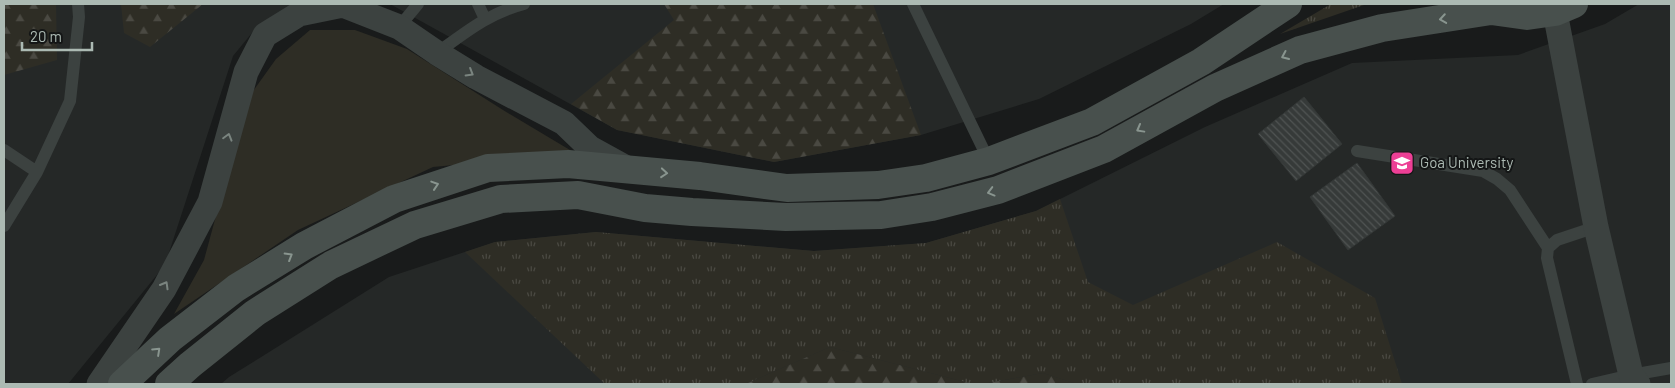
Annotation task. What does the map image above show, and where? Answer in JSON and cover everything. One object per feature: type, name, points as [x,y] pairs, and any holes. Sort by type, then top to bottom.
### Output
[{"type":"main road","points":[[122,384],[170,339],[236,288],[304,246],[394,199],[488,168],[568,164],[700,176],[787,188],[878,185],[926,178],[989,162],[1092,122],[1201,62],[1288,4]]},
{"type":"main road","points":[[169,384],[255,312],[331,265],[415,225],[501,199],[578,195],[645,208],[786,217],[881,215],[932,207],[998,190],[1104,149],[1215,88],[1300,50],[1382,28],[1489,8],[1527,16],[1565,8]]},
{"type":"street","points":[[100,384],[164,289],[210,202],[246,72],[265,36],[299,14],[343,5],[399,27],[476,77],[564,123],[590,148],[631,170]]},
{"type":"street","points":[[1565,8],[1596,227],[1635,380]]},
{"type":"lane","points":[[4,226],[37,172],[70,101],[79,18],[78,4]]},
{"type":"lane","points":[[399,27],[418,4]]},
{"type":"lane","points":[[478,4],[484,19]]},
{"type":"lane","points":[[437,53],[484,19],[524,4]]},
{"type":"lane","points":[[913,4],[989,162]]},
{"type":"lane","points":[[4,150],[37,172]]},
{"type":"lane","points":[[1357,151],[1483,171],[1497,179],[1510,190],[1548,248],[1547,258],[1577,384]]},
{"type":"lane","points":[[1548,248],[1557,240],[1596,227]]},
{"type":"lane","points":[[1592,384],[1635,380],[1671,368]]},
{"type":"shaded area","points":[[4,4],[298,4],[256,28],[233,56],[165,265],[68,384],[4,384]]},
{"type":"shaded area","points":[[390,4],[1224,4],[1191,24],[1039,99],[921,135],[774,162],[617,130]]},
{"type":"shaded area","name":"Goa University","points":[[1639,4],[1671,4],[1671,384],[221,384],[229,377],[389,277],[495,242],[596,232],[814,251],[926,243],[1036,211],[1205,127],[1352,63],[1518,55],[1605,24]]},
{"type":"green space","points":[[4,4],[56,4],[57,60],[4,75]]},
{"type":"green space","points":[[121,4],[203,4],[150,47],[124,33]]},
{"type":"green space","points":[[664,4],[873,4],[921,135],[774,162],[617,130],[571,104],[674,20]]},
{"type":"green space","points":[[1331,4],[1404,4],[1364,5],[1280,34]]},
{"type":"green space","points":[[310,30],[355,30],[407,49],[580,156],[561,155],[433,167],[298,230],[174,314],[204,260],[248,98],[276,59]]},
{"type":"green space","points":[[1060,199],[1088,282],[1133,305],[1277,242],[1375,298],[1402,384],[1077,384],[1043,373],[983,384],[973,384],[830,347],[748,384],[605,384],[465,252],[495,242],[596,232],[814,251],[926,243],[1036,211]]},
{"type":"green space","points":[[830,347],[973,384],[748,384]]},
{"type":"green space","points":[[1043,373],[1077,384],[983,384]]},
{"type":"building","points":[[1304,97],[1342,144],[1296,181],[1258,134]]},
{"type":"building","points":[[1357,163],[1395,216],[1348,250],[1310,197]]},
{"type":"place","name":"Goa University","points":[[1402,163]]}]
